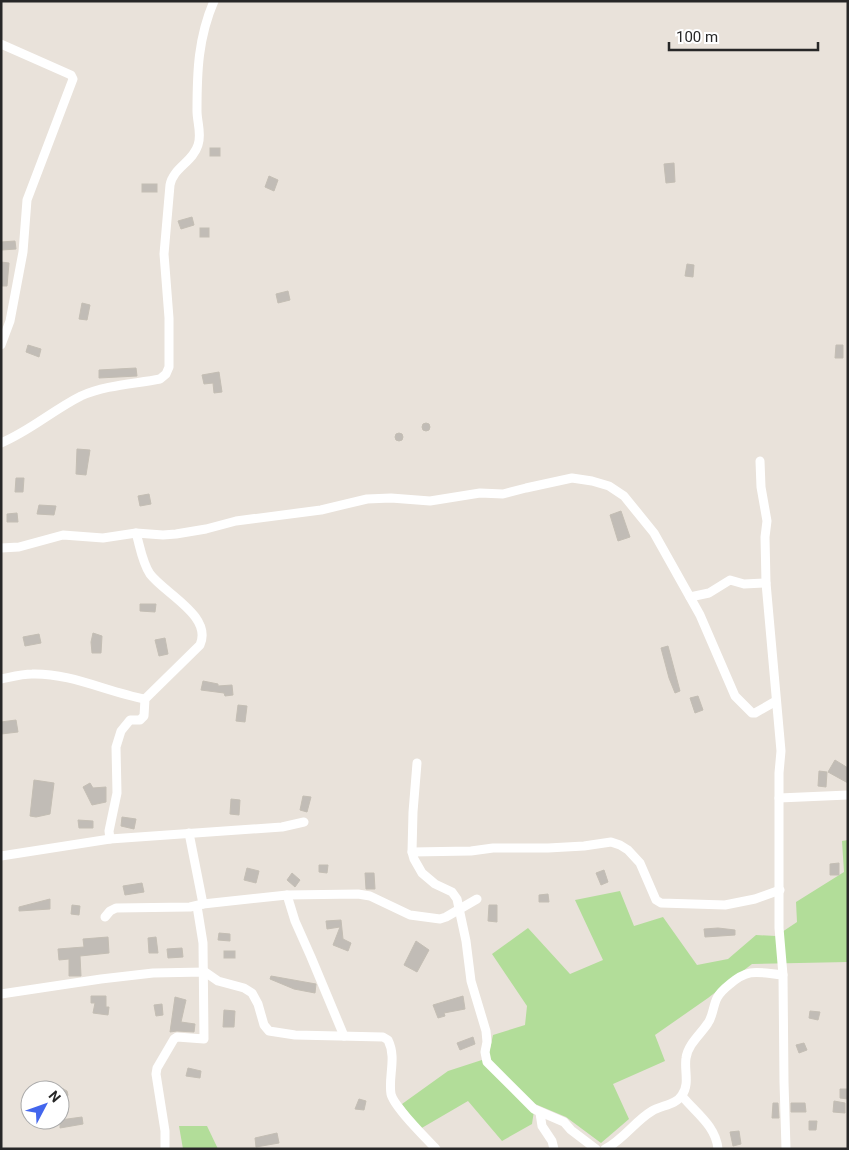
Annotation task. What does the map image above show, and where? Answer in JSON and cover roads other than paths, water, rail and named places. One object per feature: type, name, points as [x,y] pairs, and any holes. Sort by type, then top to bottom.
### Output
[{"type":"street","points":[[1,443],[21,434],[82,396],[104,387],[160,379],[166,374],[169,367],[170,335],[164,254],[170,185],[173,174],[190,159],[198,146],[200,137],[197,118],[199,48],[214,1]]},
{"type":"street","points":[[1,44],[71,75],[73,79],[27,200],[23,252],[10,321],[1,345]]},
{"type":"street","points":[[760,462],[761,487],[767,521],[765,537],[766,583],[781,751],[779,928],[783,976],[786,1149]]},
{"type":"street","points":[[1,548],[19,547],[63,535],[103,538],[136,533],[176,534],[236,521],[321,510],[367,499],[430,500],[480,493],[503,494],[572,478],[592,481],[609,486],[624,496],[654,533],[700,615],[735,696],[752,713],[776,702]]},
{"type":"street","points":[[110,839],[109,831],[117,793],[116,747],[120,731],[130,720],[140,720],[144,716],[145,699],[200,645],[203,639],[203,633],[194,616],[151,576],[146,568],[136,533]]},
{"type":"street","points":[[690,597],[709,593],[730,580],[744,584],[766,583]]},
{"type":"street","points":[[1,679],[31,674],[54,675],[84,681],[129,696],[145,699]]},
{"type":"street","points":[[417,763],[412,852],[422,873],[443,889],[452,892],[457,898],[466,941],[471,981],[486,1031],[485,1052],[487,1062],[529,1104],[540,1112],[564,1122],[571,1130],[596,1149]]},
{"type":"street","points":[[779,798],[848,795]]},
{"type":"street","points":[[1,856],[110,839],[282,827],[304,822]]},
{"type":"street","points":[[165,1149],[165,1131],[156,1074],[157,1068],[177,1037],[204,1039],[203,943],[200,905],[189,833]]},
{"type":"street","points":[[412,852],[548,848],[611,842],[620,844],[640,863],[656,900],[661,903],[724,905],[756,899],[780,890]]},
{"type":"street","points":[[105,916],[116,908],[200,905],[287,895],[358,894],[370,896],[410,915],[432,919],[446,917],[477,899]]},
{"type":"street","points":[[287,895],[295,921],[344,1036]]},
{"type":"street","points":[[1,994],[144,974],[204,972],[218,981],[244,988],[252,993],[258,1004],[264,1025],[269,1031],[295,1035],[383,1038],[388,1040],[392,1052],[393,1065],[392,1097],[401,1110],[436,1149]]},
{"type":"street","points":[[605,1149],[645,1116],[654,1110],[675,1102],[682,1096],[686,1080],[686,1058],[693,1042],[710,1020],[720,993],[744,974],[750,972],[783,976]]},
{"type":"street","points":[[682,1096],[711,1127],[717,1137],[718,1149]]},
{"type":"street","points":[[540,1112],[542,1126],[550,1137],[554,1149]]}]
